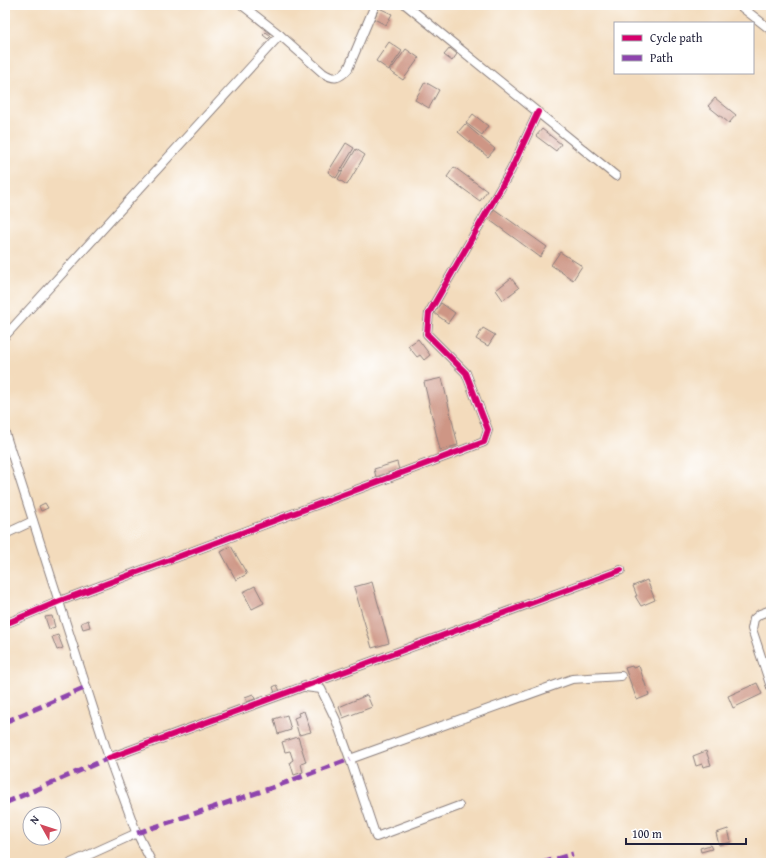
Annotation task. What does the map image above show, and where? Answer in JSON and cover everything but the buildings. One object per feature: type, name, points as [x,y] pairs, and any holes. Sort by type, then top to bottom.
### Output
[{"type":"street","points":[[242,5],[280,35],[323,73],[330,77],[338,78],[348,69],[374,5]]},
{"type":"street","points":[[406,5],[616,176]]},
{"type":"street","points":[[739,5],[771,30]]},
{"type":"street","points":[[5,336],[280,35]]},
{"type":"street","points":[[5,624],[60,601],[484,442],[488,430],[466,373],[427,334],[429,313],[511,170],[538,112]]},
{"type":"street","points":[[5,433],[7,444],[60,601],[109,758],[137,833],[152,863]]},
{"type":"street","points":[[5,534],[33,521]]},
{"type":"street","points":[[109,758],[621,570]]},
{"type":"street","points":[[771,610],[760,614],[754,619],[752,629],[771,687]]},
{"type":"street","points":[[350,759],[572,679],[621,676]]},
{"type":"street","points":[[304,686],[321,689],[336,720],[376,837],[459,806]]},
{"type":"street","points":[[71,863],[137,833]]},
{"type":"marked path","points":[[5,722],[84,688]]},
{"type":"marked path","points":[[5,803],[109,758]]},
{"type":"marked path","points":[[137,833],[271,788],[350,759]]},
{"type":"marked path","points":[[542,863],[573,854]]},
{"type":"cycle path","points":[[5,624],[60,601],[484,442],[488,430],[466,373],[427,334],[429,313],[511,170],[538,112]]},
{"type":"cycle path","points":[[109,758],[621,570]]}]
